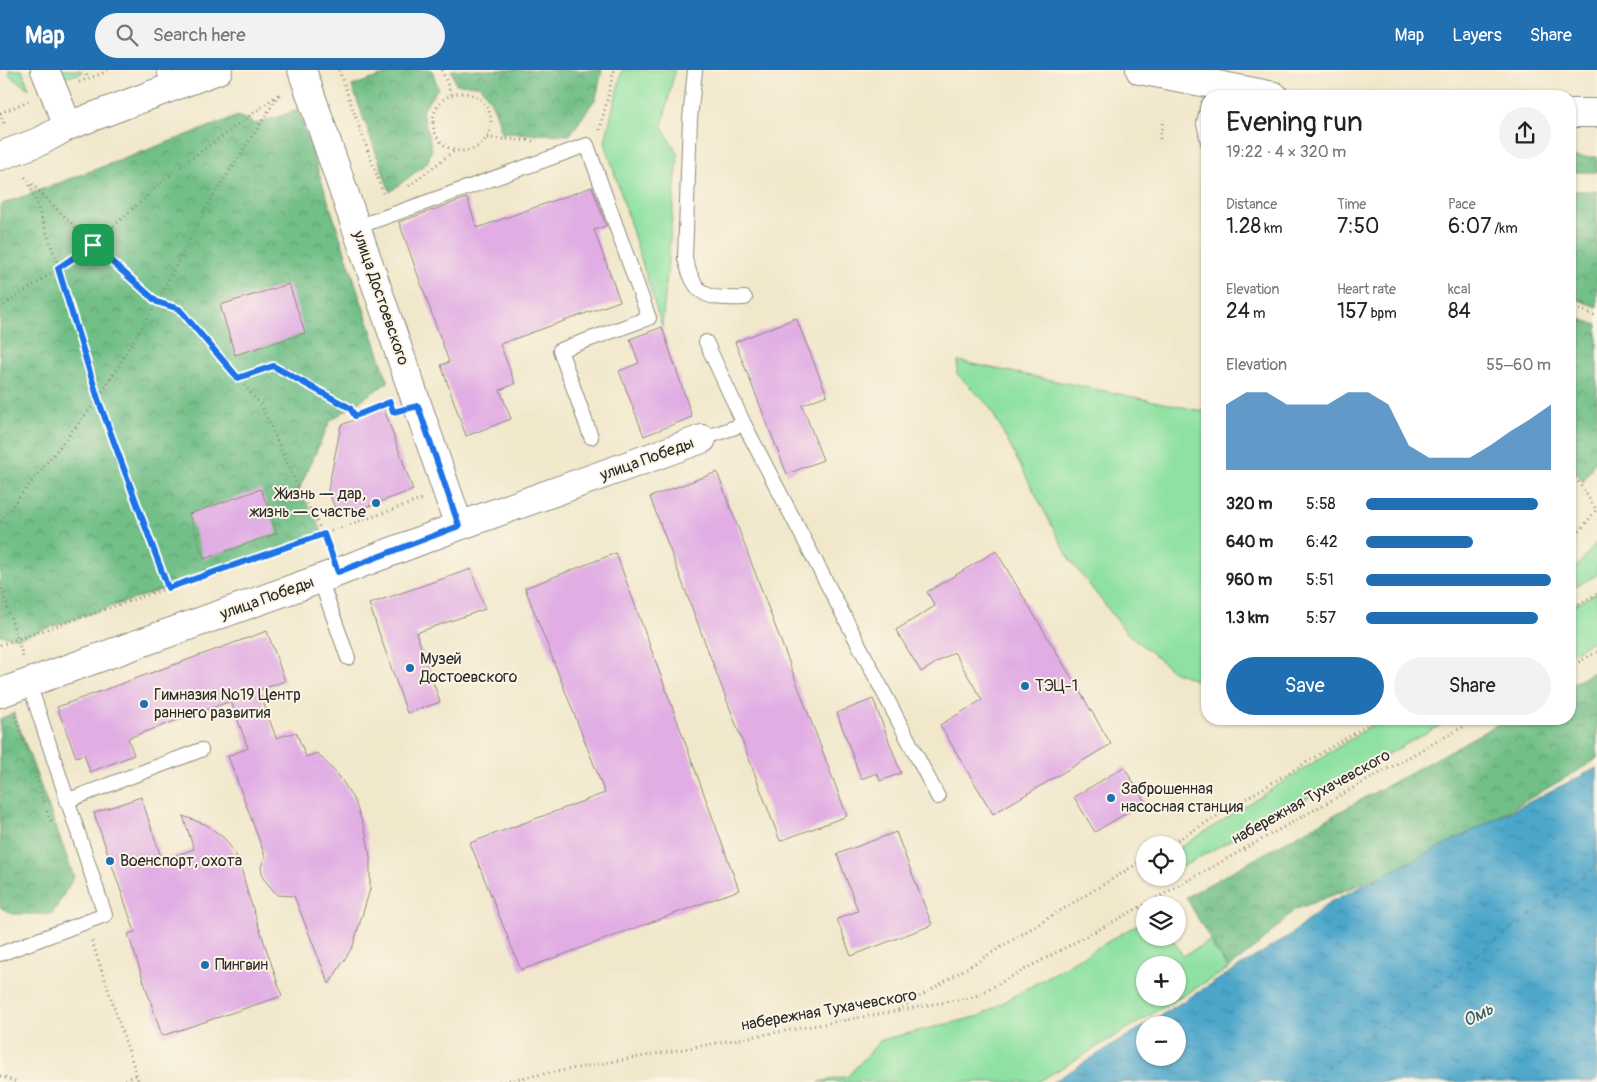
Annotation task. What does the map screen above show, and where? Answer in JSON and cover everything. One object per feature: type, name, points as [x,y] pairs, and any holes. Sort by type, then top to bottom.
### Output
[{"type":"street","points":[[45,70],[68,126]]},
{"type":"street","points":[[0,156],[41,141],[68,126],[167,79],[218,70]]},
{"type":"street","name":"улица Достоевского","points":[[302,70],[459,526]]},
{"type":"street","points":[[1140,70],[1211,89]]},
{"type":"street","points":[[1576,113],[1597,113]]},
{"type":"street","name":"улица Победы","points":[[0,693],[329,576],[459,526],[702,439]]},
{"type":"lane","points":[[695,70],[690,119],[685,258],[690,277],[702,292],[718,299],[745,298]]},
{"type":"lane","points":[[357,227],[587,145],[649,318],[560,350],[591,438]]},
{"type":"lane","points":[[706,342],[744,424],[938,797]]},
{"type":"lane","points":[[702,439],[744,424]]},
{"type":"lane","points":[[329,576],[348,658]]},
{"type":"lane","points":[[0,954],[105,915],[66,801],[29,683]]},
{"type":"lane","points":[[66,801],[202,750]]},
{"type":"path","points":[[85,70],[88,79]]},
{"type":"path","points":[[74,84],[111,70]]},
{"type":"path","points":[[339,70],[387,204]]},
{"type":"path","points":[[442,70],[451,94]]},
{"type":"path","points":[[587,145],[601,130],[614,70]]},
{"type":"path","points":[[469,92],[485,102],[492,120],[487,138],[472,150],[454,151],[438,141],[432,123],[436,105],[451,94],[469,92]]},
{"type":"path","points":[[0,308],[93,245],[172,173],[280,93],[206,208],[157,302],[98,399],[0,520]]},
{"type":"path","points":[[0,113],[37,98]]},
{"type":"path","points":[[1160,139],[1163,119]]},
{"type":"path","points":[[26,177],[93,245],[157,302],[179,309],[261,405],[299,490],[324,534],[329,576]]},
{"type":"path","points":[[30,182],[98,399],[168,588]]},
{"type":"path","points":[[1576,308],[1597,316]]},
{"type":"path","points":[[238,378],[273,366],[350,408],[355,416],[390,402],[393,412],[418,406]]},
{"type":"path","points":[[1576,478],[1597,509],[1576,535]]},
{"type":"path","points":[[0,645],[448,490]]},
{"type":"path","points":[[0,584],[18,638]]},
{"type":"path","points":[[1576,606],[1597,594]]},
{"type":"path","points":[[1576,664],[1597,652]]},
{"type":"path","points":[[1184,836],[1368,725]]},
{"type":"path","name":"набережная Тухачевского","points":[[499,1082],[974,997],[1144,905],[1466,725]]},
{"type":"path","points":[[896,1012],[1136,865]]},
{"type":"path","points":[[85,922],[139,1082]]},
{"type":"path","points":[[121,1082],[137,1075]]},
{"type":"path","points":[[0,1076],[17,1082]]},
{"type":"green space","points":[[8,70],[22,70],[29,89],[10,76]]},
{"type":"green space","points":[[60,70],[81,70],[82,73],[67,77]]},
{"type":"green space","points":[[398,70],[432,70],[438,88],[422,111],[432,149],[427,163],[390,192],[352,86]]},
{"type":"green space","points":[[451,70],[602,70],[596,98],[570,135],[501,133],[494,108],[488,96],[479,85],[456,84]]},
{"type":"green space","points":[[622,70],[675,70],[662,127],[678,154],[662,327],[605,142]]},
{"type":"green space","points":[[298,110],[388,382],[330,421],[299,489],[324,535],[18,638],[0,635],[0,205],[238,116],[256,124]]},
{"type":"green space","points":[[1576,157],[1597,157],[1597,172],[1576,172]]},
{"type":"green space","points":[[1576,191],[1597,191],[1597,307],[1576,299]]},
{"type":"green space","points":[[1576,317],[1597,325],[1597,458],[1583,482],[1576,471]]},
{"type":"green space","points":[[958,361],[1201,411],[1201,683],[1173,671],[1126,632],[1070,560],[989,406],[957,374]]},
{"type":"green space","points":[[1597,542],[1597,575],[1576,586],[1576,568]]},
{"type":"green space","points":[[1597,593],[1597,638],[1576,650],[1576,604]]},
{"type":"green space","points":[[1597,670],[1597,758],[1426,859],[1294,910],[1263,941],[1229,968],[1216,950],[1186,897],[1496,725],[1576,725],[1576,682]]},
{"type":"green space","points":[[14,713],[74,877],[52,914],[12,914],[0,907],[0,719]]},
{"type":"green space","points":[[1373,725],[1441,725],[1186,865],[1186,844]]},
{"type":"green space","points":[[1136,925],[1136,946],[1177,946],[1183,956],[1136,956],[1136,1006],[1166,1006],[1149,1016],[1136,1016],[1136,1024],[1038,1082],[819,1082],[848,1076],[881,1040],[980,1016]]},
{"type":"green space","points":[[1209,941],[1228,969],[1186,994],[1186,956],[1183,956]]},
{"type":"water","name":"Омь","points":[[1597,768],[1597,1080],[1593,1082],[1053,1082],[1136,1031],[1136,1066],[1186,1066],[1186,1016],[1159,1016],[1176,1006],[1186,1006],[1186,1000],[1290,935],[1330,902]]},
{"type":"building","points":[[592,187],[606,226],[594,230],[620,301],[500,344],[515,384],[500,390],[511,419],[466,436],[441,365],[449,362],[399,222],[467,198],[477,228]]},
{"type":"building","points":[[289,284],[305,333],[235,355],[220,305]]},
{"type":"building","points":[[796,318],[827,395],[802,405],[823,460],[787,474],[735,342]]},
{"type":"building","points":[[662,327],[692,417],[644,436],[619,371],[639,363],[630,339]]},
{"type":"building","points":[[384,409],[413,490],[338,517],[328,490],[341,425]]},
{"type":"building","points":[[717,472],[847,816],[780,841],[650,497]]},
{"type":"building","points":[[261,489],[277,533],[204,559],[189,514]]},
{"type":"building","name":"ТЭЦ-1","points":[[996,551],[1111,744],[993,814],[940,725],[982,700],[954,652],[921,672],[896,630],[935,606],[927,592]]},
{"type":"building","points":[[616,553],[739,890],[521,970],[470,843],[605,793],[525,588]]},
{"type":"building","name":"Музей Достоевского","points":[[471,569],[485,609],[416,633],[440,702],[407,713],[369,604]]},
{"type":"building","points":[[267,631],[285,681],[259,690],[276,738],[296,732],[306,757],[317,753],[340,777],[355,802],[366,833],[370,857],[370,889],[353,946],[329,984],[294,896],[277,895],[263,878],[261,867],[265,856],[228,756],[248,748],[231,701],[128,738],[134,755],[90,772],[84,754],[76,757],[57,707]]},
{"type":"building","points":[[873,699],[901,773],[880,781],[877,773],[861,779],[837,713]]},
{"type":"building","points":[[1124,767],[1145,802],[1095,832],[1074,797]]},
{"type":"building","points":[[141,797],[162,860],[194,849],[183,816],[207,825],[225,839],[239,860],[248,894],[282,996],[162,1036],[128,934],[135,932],[94,813]]},
{"type":"building","points":[[896,832],[932,925],[851,956],[837,919],[858,911],[837,854]]},
{"type":"ferry route","points":[[1308,1082],[1597,866]]},
{"type":"place","name":"Жизнь — дар, жизнь — счастье","points":[[376,503]]},
{"type":"place","name":"Музей Достоевского","points":[[410,668]]},
{"type":"place","name":"ТЭЦ-1","points":[[1025,686]]},
{"type":"place","name":"Гимназия №19 Центр раннего развития","points":[[144,704]]},
{"type":"place","name":"Заброшенная насосная станция","points":[[1111,798]]},
{"type":"place","name":"Военспорт, охота","points":[[110,861]]},
{"type":"place","name":"Пингвин","points":[[205,965]]},
{"type":"route","points":[[93,245],[157,302],[179,309],[238,378],[273,366],[350,408],[355,416],[390,402],[393,412],[418,406],[459,526],[338,572],[324,534],[168,588],[98,399],[58,268],[93,245]]}]
